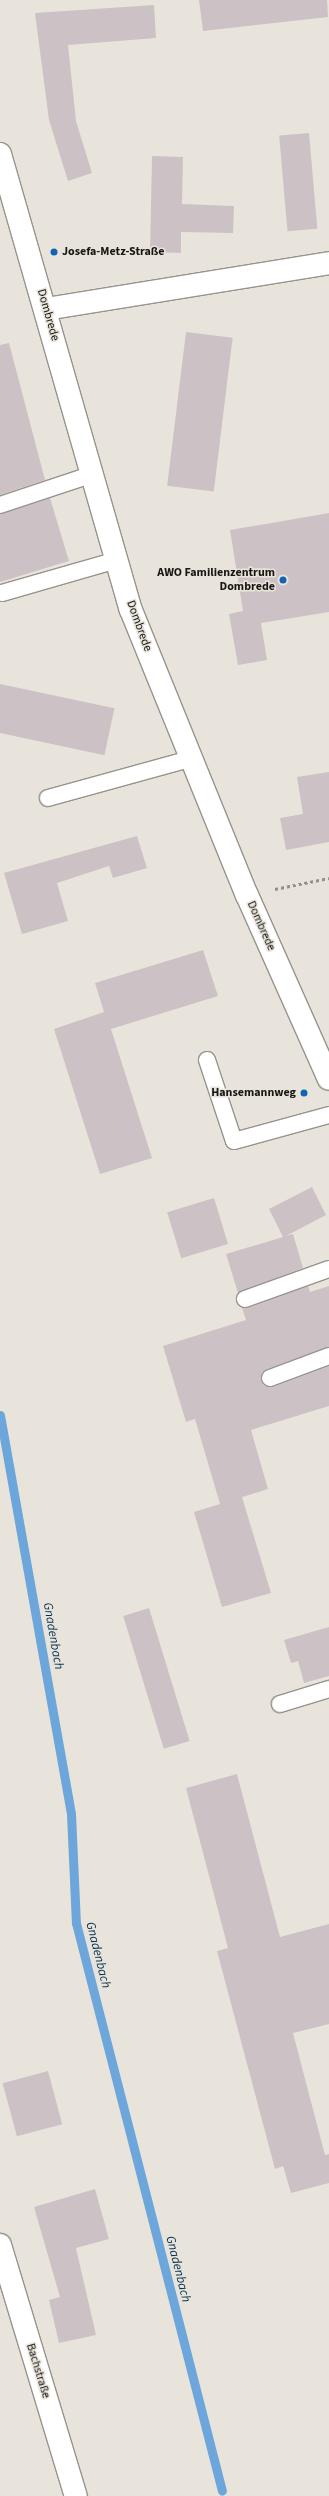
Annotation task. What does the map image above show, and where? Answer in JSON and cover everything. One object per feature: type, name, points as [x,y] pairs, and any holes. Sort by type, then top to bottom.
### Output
[{"type":"street","name":"Dombrede","points":[[0,154],[46,309],[131,610],[247,895],[329,1079]]},
{"type":"street","points":[[46,309],[329,263]]},
{"type":"street","name":"Bachstraße","points":[[0,2245],[76,2496]]},
{"type":"lane","points":[[0,505],[93,474]]},
{"type":"lane","points":[[2,593],[117,560]]},
{"type":"lane","points":[[48,798],[190,758]]},
{"type":"lane","points":[[207,1060],[234,1141],[329,1115]]},
{"type":"lane","points":[[245,1299],[329,1269]]},
{"type":"lane","points":[[270,1378],[329,1356]]},
{"type":"lane","points":[[280,1704],[329,1689]]},
{"type":"path","points":[[247,895],[329,878]]},
{"type":"building","points":[[199,0],[327,0],[328,17],[203,31]]},
{"type":"building","points":[[154,5],[156,38],[68,45],[76,121],[92,173],[68,181],[49,120],[35,13]]},
{"type":"building","points":[[309,133],[317,229],[287,231],[279,136]]},
{"type":"building","points":[[152,156],[183,157],[182,204],[234,206],[233,233],[181,232],[181,253],[150,252]]},
{"type":"building","points":[[186,332],[233,338],[214,492],[167,486]]},
{"type":"building","points":[[9,343],[45,480],[0,495],[0,345]]},
{"type":"building","points":[[50,498],[69,561],[0,582],[0,514]]},
{"type":"building","points":[[329,513],[329,612],[261,623],[267,660],[238,665],[229,614],[243,611],[230,530]]},
{"type":"building","points":[[0,684],[114,708],[104,755],[0,733]]},
{"type":"building","points":[[329,772],[329,842],[286,850],[280,818],[303,814],[297,777]]},
{"type":"building","points":[[137,836],[147,868],[113,878],[109,866],[57,883],[68,921],[22,934],[4,873]]},
{"type":"building","points":[[203,950],[218,996],[111,1029],[152,1158],[100,1174],[54,1029],[104,1012],[95,983]]},
{"type":"building","points":[[312,1187],[326,1215],[286,1236],[293,1234],[303,1268],[238,1293],[226,1254],[283,1237],[269,1209]]},
{"type":"building","points":[[214,1198],[228,1244],[181,1258],[167,1212]]},
{"type":"building","points":[[308,1286],[310,1292],[329,1286],[329,1347],[267,1369],[262,1372],[261,1381],[264,1386],[273,1387],[329,1366],[329,1406],[251,1430],[268,1489],[242,1497],[271,1593],[222,1607],[194,1512],[220,1504],[195,1419],[186,1422],[163,1346],[246,1320],[242,1308],[248,1308]]},
{"type":"building","points":[[149,1608],[190,1741],[164,1749],[123,1616]]},
{"type":"building","points":[[329,1627],[329,1676],[304,1683],[298,1661],[291,1663],[284,1640]]},
{"type":"building","points":[[237,1774],[280,1937],[329,1924],[329,2024],[293,2033],[325,2155],[329,2154],[329,2183],[291,2193],[283,2166],[275,2169],[217,1951],[228,1948],[186,1788]]},
{"type":"building","points":[[48,2071],[62,2124],[17,2136],[3,2083]]},
{"type":"building","points":[[95,2189],[109,2239],[76,2248],[96,2335],[59,2343],[49,2300],[60,2297],[34,2207]]},
{"type":"waterway","name":"Gnadenbach","points":[[0,1415],[71,1814],[76,1923],[222,2491]]},
{"type":"place","name":"Josefa-Metz-Straße","points":[[54,252]]},
{"type":"place","name":"AWO Familienzentrum Dombrede","points":[[283,580]]},
{"type":"place","name":"Hansemannweg","points":[[304,1093]]}]
